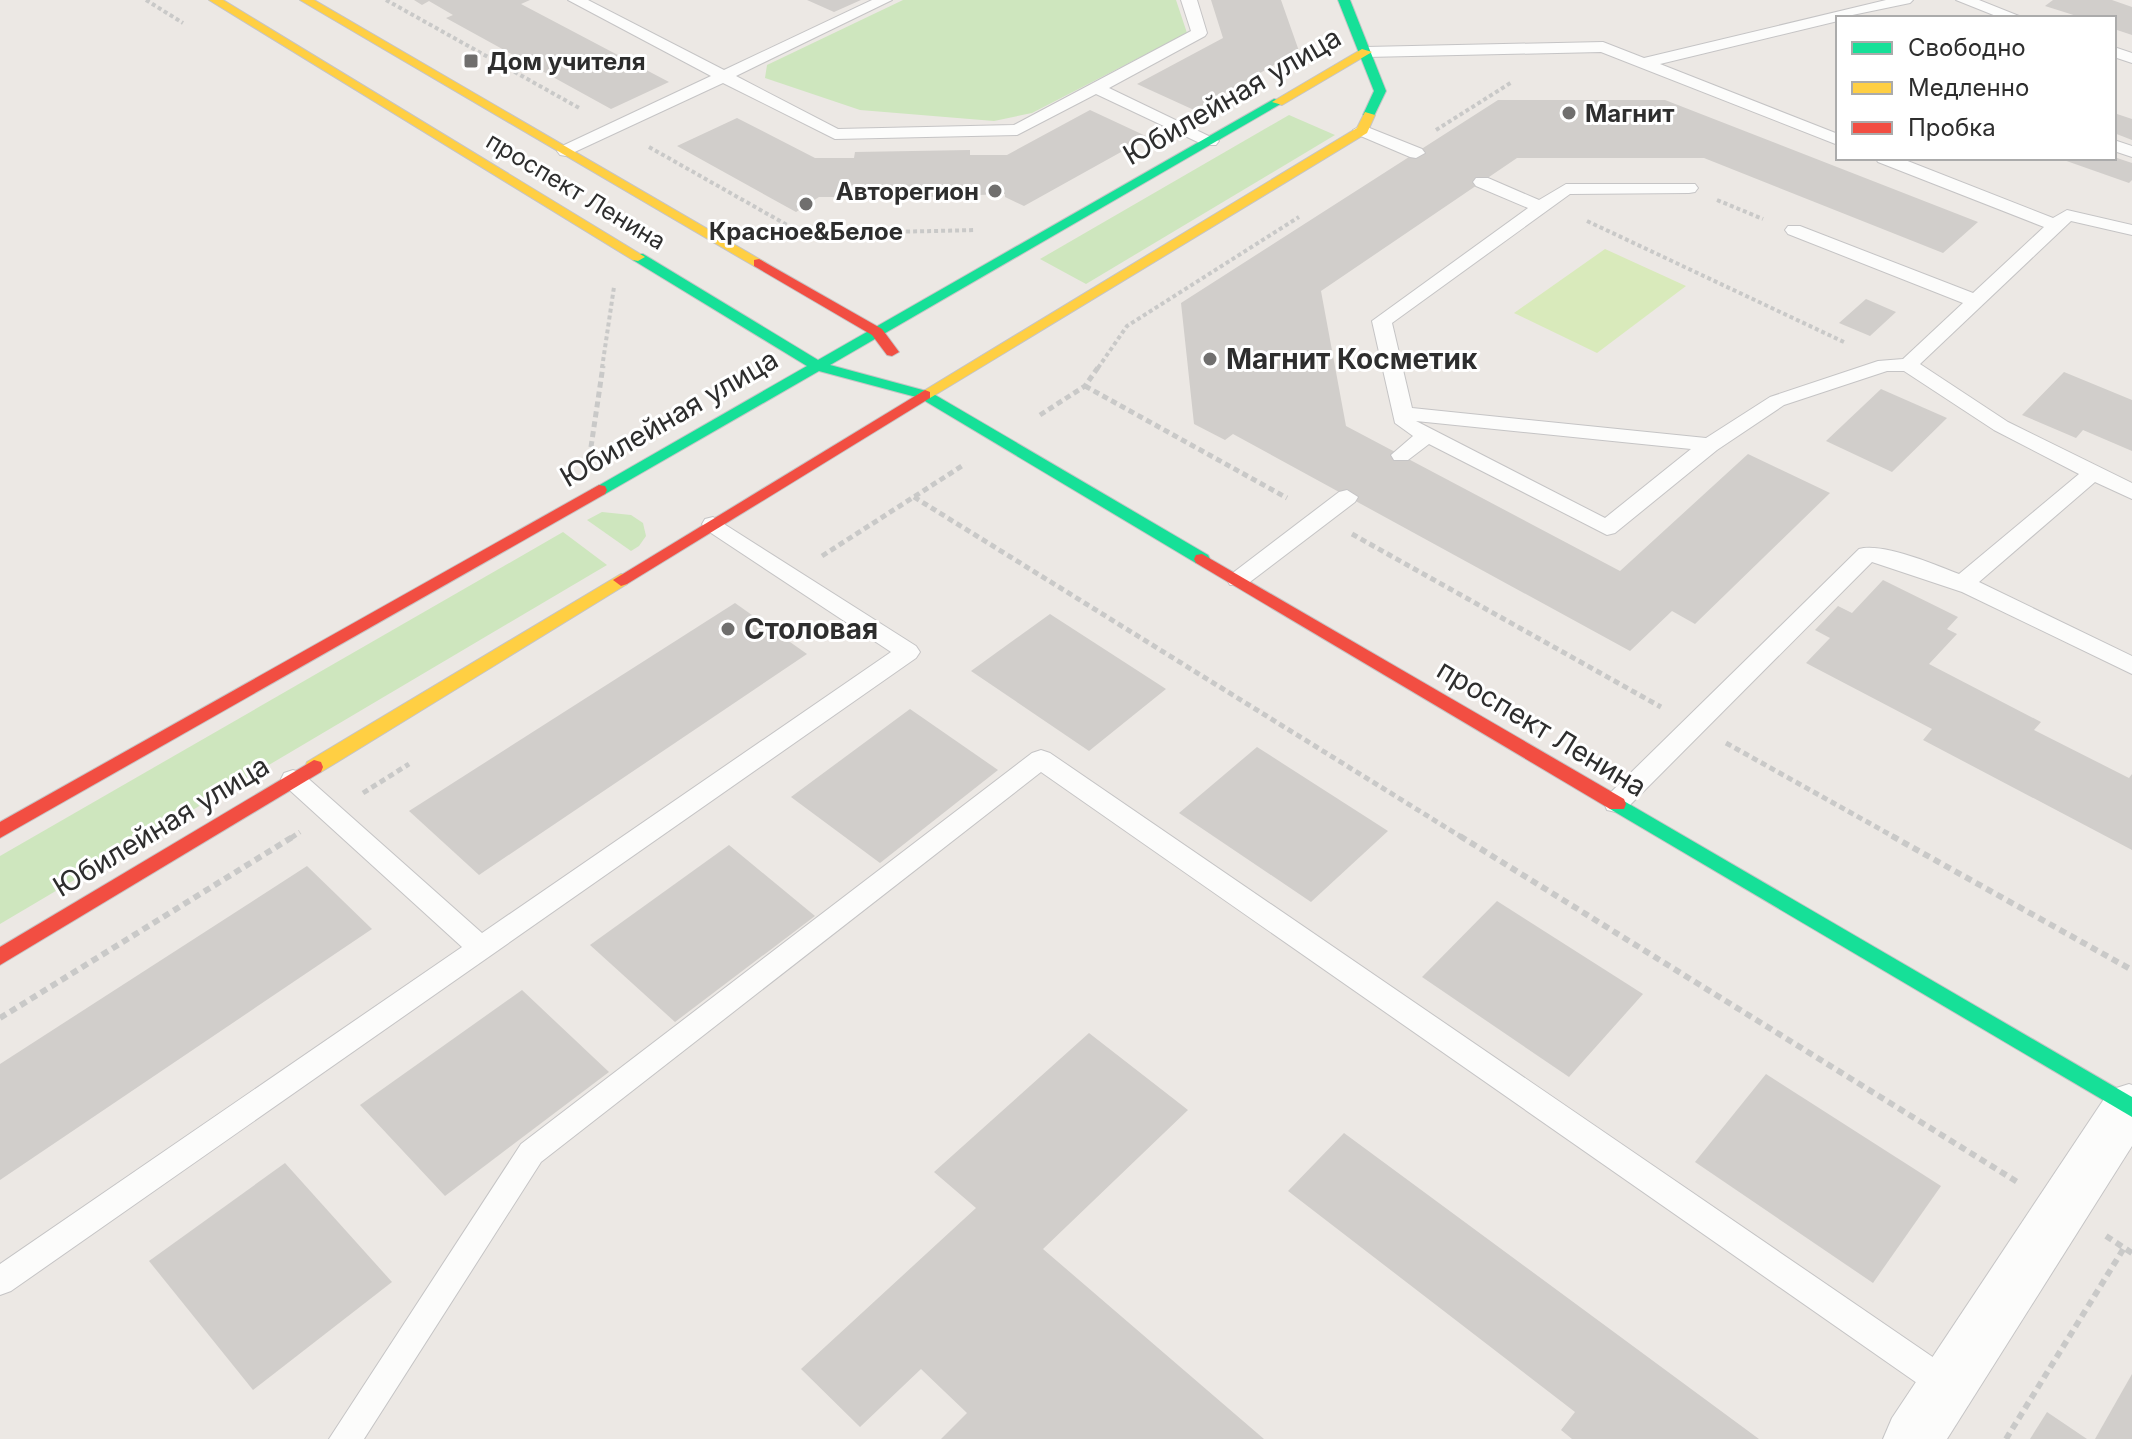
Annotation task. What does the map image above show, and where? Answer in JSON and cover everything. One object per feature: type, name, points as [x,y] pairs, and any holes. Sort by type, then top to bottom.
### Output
[{"type":"main road","name":"проспект Ленина","points":[[215,0],[818,366],[925,395],[2130,1107]]},
{"type":"main road","name":"проспект Ленина","points":[[306,0],[877,332],[925,395]]},
{"type":"main road","points":[[1344,0],[1380,91],[1362,130]]},
{"type":"main road","name":"Юбилейная улица","points":[[0,831],[1366,52]]},
{"type":"main road","name":"Юбилейная улица","points":[[0,957],[1362,130]]},
{"type":"street","points":[[1913,1439],[2130,1107]]},
{"type":"lane","points":[[576,0],[835,134],[1017,130],[1199,33],[1189,0]]},
{"type":"lane","points":[[566,151],[884,0]]},
{"type":"lane","points":[[1838,16],[1905,0]]},
{"type":"lane","points":[[1964,0],[2010,16]]},
{"type":"lane","points":[[1642,63],[1836,17]]},
{"type":"lane","points":[[1366,52],[1603,47],[1836,139]]},
{"type":"lane","points":[[1096,88],[1210,141]]},
{"type":"lane","points":[[1362,130],[1411,151]]},
{"type":"lane","points":[[1889,160],[2056,225]]},
{"type":"lane","points":[[1482,182],[1544,205]]},
{"type":"lane","points":[[1689,188],[1566,189],[1382,321],[1405,423],[1607,528],[1710,445],[1777,401],[1885,365],[1908,365],[2001,426],[2132,492]]},
{"type":"lane","points":[[1908,365],[2067,215],[2132,230]]},
{"type":"lane","points":[[1794,230],[1975,301]]},
{"type":"lane","points":[[1403,413],[1710,445]]},
{"type":"lane","points":[[1401,455],[1427,435]]},
{"type":"lane","points":[[1963,583],[2092,474]]},
{"type":"lane","points":[[1238,580],[1347,497]]},
{"type":"lane","points":[[0,1281],[908,652],[713,524]]},
{"type":"lane","points":[[1616,803],[1867,554],[1911,563],[1963,583],[2132,666]]},
{"type":"lane","points":[[345,1439],[531,1153],[1041,759],[1948,1386]]},
{"type":"lane","points":[[293,779],[481,948]]},
{"type":"path","points":[[1411,151],[1520,76]]},
{"type":"path","points":[[1719,201],[1773,224]]},
{"type":"path","points":[[1544,205],[1815,327],[1885,365]]},
{"type":"path","points":[[791,576],[1085,386],[1127,326],[1300,217]]},
{"type":"path","points":[[589,460],[615,287]]},
{"type":"path","points":[[1085,386],[2132,970]]},
{"type":"path","points":[[914,497],[2132,1253]]},
{"type":"path","points":[[2006,1439],[2124,1248]]},
{"type":"green space","points":[[903,0],[1176,0],[1187,33],[1032,113],[994,121],[860,110],[765,78],[767,65]]},
{"type":"green space","points":[[1289,115],[1335,135],[1086,284],[1040,259]]},
{"type":"green space","points":[[1605,249],[1686,286],[1597,353],[1514,313]]},
{"type":"green space","points":[[602,512],[631,515],[643,523],[646,536],[639,546],[631,551],[587,520]]},
{"type":"green space","points":[[563,532],[607,565],[0,924],[0,856]]},
{"type":"building","points":[[414,0],[530,0],[521,4],[669,82],[611,109],[446,18],[453,15],[429,1],[422,5]]},
{"type":"building","points":[[807,0],[861,0],[834,12]]},
{"type":"building","points":[[1211,0],[1281,0],[1299,51],[1194,110],[1137,84],[1223,38]]},
{"type":"building","points":[[2053,0],[2112,0],[2132,7],[2132,35],[2116,30],[2116,16],[2077,16],[2045,6]]},
{"type":"building","points":[[1498,100],[1665,100],[1978,222],[1943,253],[1704,158],[1517,158],[1321,291],[1346,426],[1620,571],[1748,454],[1830,493],[1695,624],[1672,611],[1630,651],[1233,434],[1225,440],[1194,424],[1181,303]]},
{"type":"building","points":[[1090,110],[1148,137],[1024,206],[1005,197],[1005,194],[851,200],[851,197],[819,197],[796,212],[677,146],[737,118],[815,158],[854,158],[855,152],[970,150],[970,155],[1007,155]]},
{"type":"building","points":[[2116,114],[2132,119],[2132,140],[2116,134]]},
{"type":"building","points":[[2116,158],[2132,163],[2132,180],[2129,183],[2064,160]]},
{"type":"building","points":[[1866,299],[1896,312],[1870,336],[1839,323]]},
{"type":"building","points":[[2064,372],[2132,400],[2132,451],[2083,430],[2076,438],[2022,415]]},
{"type":"building","points":[[1881,389],[1947,418],[1892,472],[1826,441]]},
{"type":"building","points":[[1883,580],[1958,617],[1947,629],[1957,634],[1929,664],[2041,722],[2034,730],[2129,778],[2132,774],[2132,850],[1923,740],[1932,729],[1806,663],[1830,638],[1815,630],[1838,606],[1852,613]]},
{"type":"building","points":[[735,603],[807,654],[479,875],[409,811]]},
{"type":"building","points":[[1050,614],[1166,689],[1089,751],[971,671]]},
{"type":"building","points":[[910,709],[998,770],[880,863],[791,797]]},
{"type":"building","points":[[1257,747],[1388,831],[1311,902],[1179,813]]},
{"type":"building","points":[[729,845],[815,916],[675,1022],[590,945]]},
{"type":"building","points":[[307,866],[372,929],[0,1180],[0,1064]]},
{"type":"building","points":[[1497,901],[1643,994],[1569,1077],[1422,977]]},
{"type":"building","points":[[522,990],[609,1072],[445,1196],[360,1105]]},
{"type":"building","points":[[1089,1033],[1188,1110],[1043,1249],[1264,1439],[941,1439],[967,1413],[921,1369],[860,1427],[801,1369],[976,1208],[934,1172]]},
{"type":"building","points":[[1766,1074],[1941,1186],[1873,1283],[1695,1162]]},
{"type":"building","points":[[1344,1133],[1759,1439],[1572,1439],[1561,1430],[1575,1412],[1288,1191]]},
{"type":"building","points":[[285,1163],[392,1282],[253,1390],[149,1261]]},
{"type":"building","points":[[2132,1374],[2132,1439],[2095,1439]]},
{"type":"building","points":[[2047,1412],[2087,1439],[2030,1439]]},
{"type":"traffic: fast","points":[[1344,0],[1380,91],[1369,115]]},
{"type":"traffic: fast","points":[[877,332],[1278,102]]},
{"type":"traffic: fast","points":[[638,257],[818,366],[925,395],[1202,559]]},
{"type":"traffic: fast","points":[[599,490],[877,332]]},
{"type":"traffic: fast","points":[[1617,804],[2132,1108]]},
{"type":"traffic: slow","points":[[215,0],[638,257]]},
{"type":"traffic: slow","points":[[306,0],[759,263]]},
{"type":"traffic: slow","points":[[1278,102],[1366,52]]},
{"type":"traffic: slow","points":[[925,395],[1362,130],[1369,115]]},
{"type":"traffic: slow","points":[[314,767],[621,580]]},
{"type":"traffic: jam","points":[[759,263],[877,332],[892,352]]},
{"type":"traffic: jam","points":[[621,580],[925,395]]},
{"type":"traffic: jam","points":[[0,831],[599,490]]},
{"type":"traffic: jam","points":[[1202,559],[1617,804]]},
{"type":"traffic: jam","points":[[0,957],[314,767]]},
{"type":"place","name":"Дом учителя","points":[[471,61]]},
{"type":"place","name":"Магнит","points":[[1569,113]]},
{"type":"place","name":"Авторегион","points":[[995,191]]},
{"type":"place","name":"Красное&Белое","points":[[806,204]]},
{"type":"place","name":"Магнит Косметик","points":[[1210,359]]},
{"type":"place","name":"Столовая","points":[[728,629]]}]
